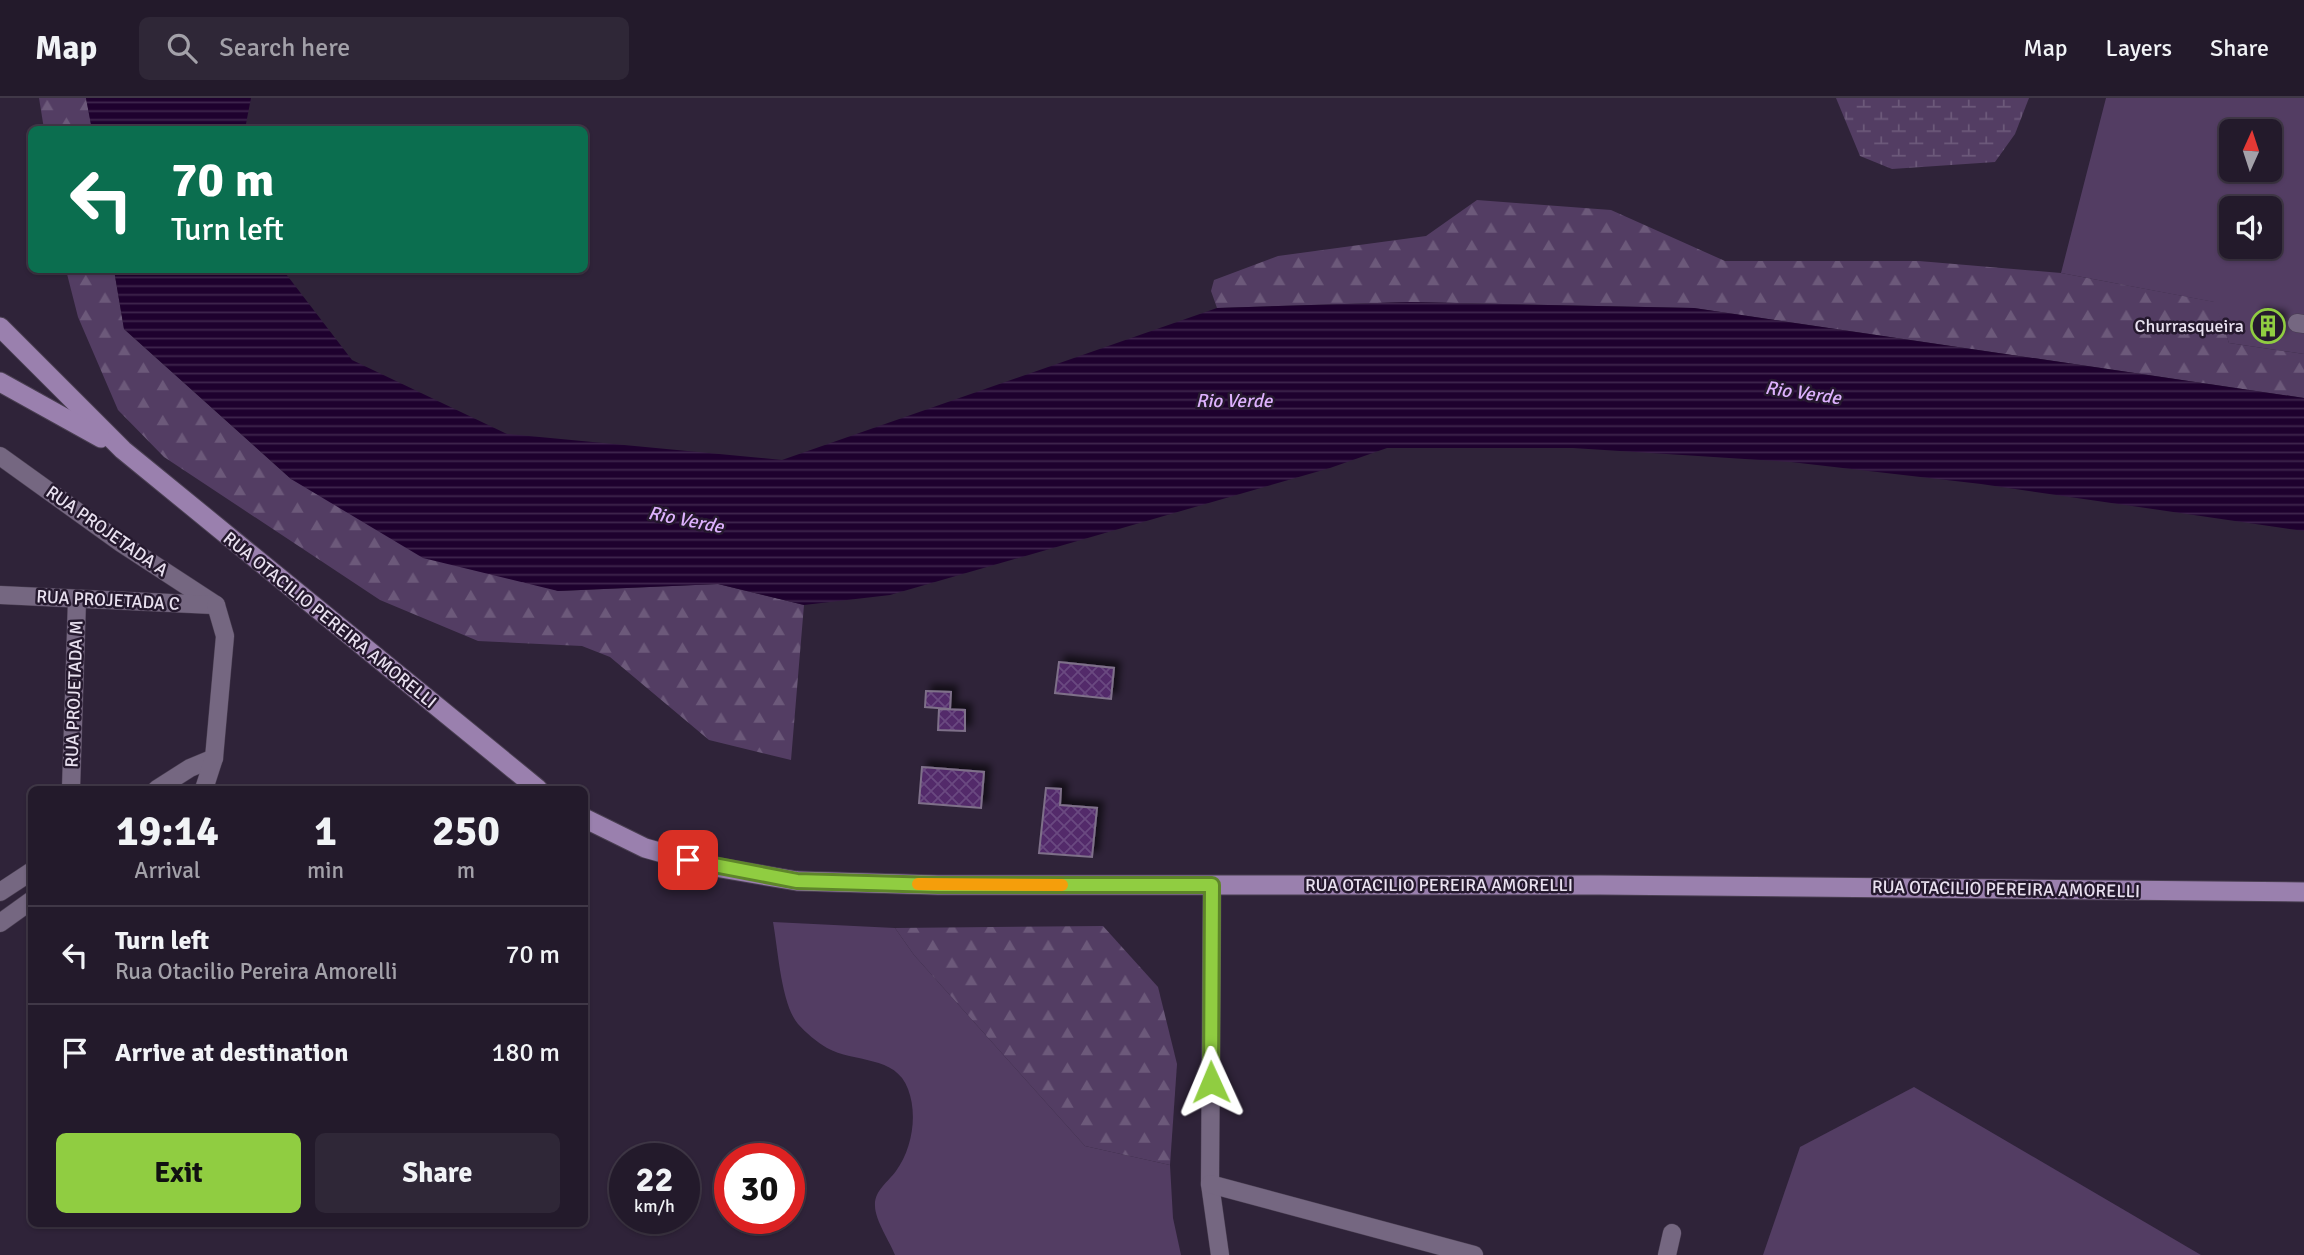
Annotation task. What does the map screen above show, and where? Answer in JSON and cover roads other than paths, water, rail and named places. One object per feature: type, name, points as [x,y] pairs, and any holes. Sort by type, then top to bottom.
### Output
[{"type":"main road","name":"RUA OTACILIO PEREIRA AMORELLI","points":[[0,327],[123,450],[534,786]]},
{"type":"main road","name":"RUA OTACILIO PEREIRA AMORELLI","points":[[0,382],[123,450]]},
{"type":"main road","name":"RUA OTACILIO PEREIRA AMORELLI","points":[[588,820],[645,848],[709,866],[797,881],[938,885],[1600,884],[2304,892]]},
{"type":"street","name":"RUA PROJETADA A","points":[[0,456],[121,543],[216,605]]},
{"type":"street","name":"RUA PROJETADA C","points":[[0,595],[216,605]]},
{"type":"street","name":"RUA PROJETADA M","points":[[71,786],[77,600]]},
{"type":"street","points":[[205,786],[214,758],[225,636],[216,605]]},
{"type":"street","points":[[163,786],[214,758]]},
{"type":"street","points":[[0,892],[28,874]]},
{"type":"street","points":[[1212,885],[1210,1184],[1220,1255]]},
{"type":"street","points":[[0,923],[28,903]]},
{"type":"street","points":[[1210,1184],[1474,1255]]},
{"type":"street","points":[[1667,1255],[1672,1233]]},
{"type":"water","points":[[86,98],[251,98],[246,126],[91,126]]},
{"type":"water","name":"Rio Verde","points":[[115,273],[285,273],[352,360],[507,434],[782,460],[1217,308],[1410,302],[1694,308],[2304,398],[2304,531],[1981,484],[1791,462],[1573,448],[1387,448],[1330,468],[890,595],[804,605],[718,584],[558,591],[423,558],[291,479],[124,329]]},
{"type":"place","name":"Churrasqueira","points":[[2268,326]]}]
